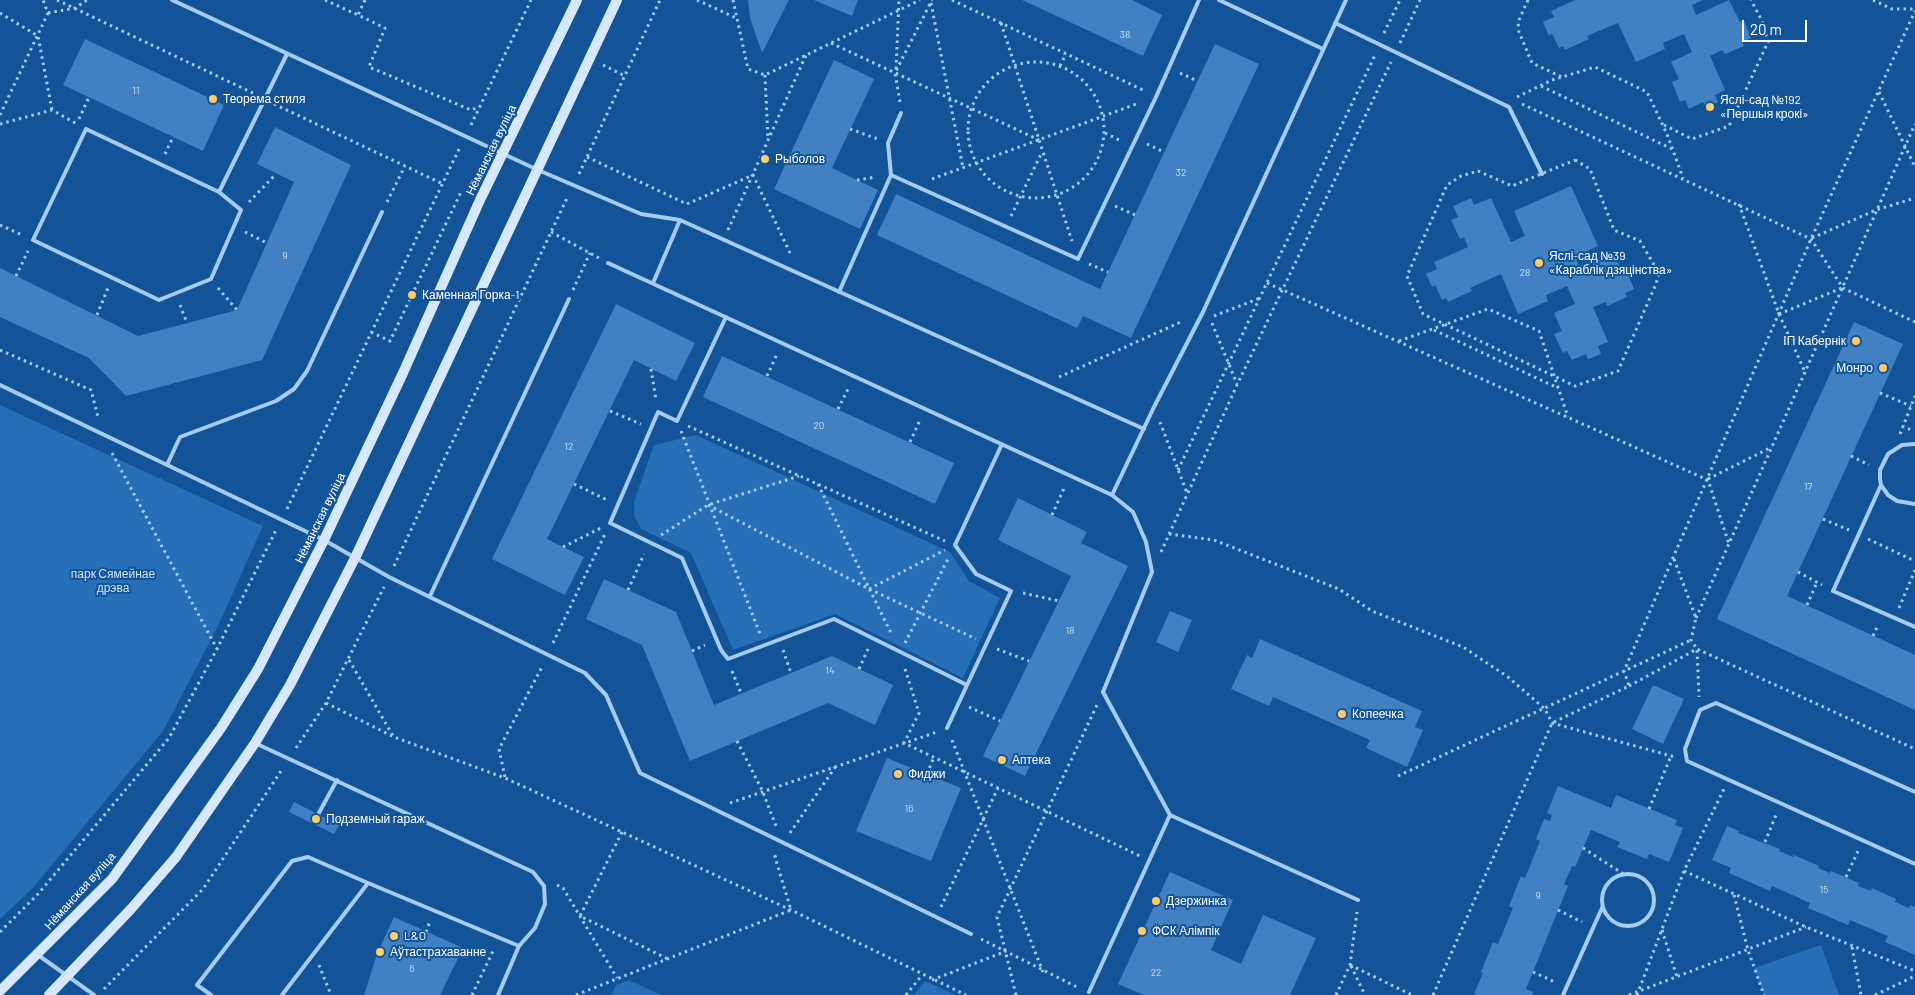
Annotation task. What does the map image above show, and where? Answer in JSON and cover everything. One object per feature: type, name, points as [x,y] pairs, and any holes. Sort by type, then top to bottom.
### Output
[{"type":"main road","name":"Нёманская вуліца","points":[[0,991],[112,879],[221,728],[258,669],[324,540],[403,372],[502,153],[577,0]]},
{"type":"main road","points":[[49,995],[131,909],[176,857],[255,743],[290,685],[354,558],[617,0]]},
{"type":"lane","points":[[172,0],[538,170],[641,214],[680,220],[1144,429]]},
{"type":"lane","points":[[891,175],[1078,259],[1156,97],[1199,0]]},
{"type":"lane","points":[[1219,0],[1323,49]]},
{"type":"lane","points":[[1112,495],[1154,407],[1203,312],[1346,0]]},
{"type":"lane","points":[[1335,23],[1509,107],[1542,174]]},
{"type":"lane","points":[[219,192],[288,54]]},
{"type":"lane","points":[[839,292],[891,175],[888,142],[902,113]]},
{"type":"lane","points":[[86,129],[161,164],[219,192],[241,210],[211,279],[176,295],[159,300],[33,240],[86,129]]},
{"type":"lane","points":[[166,465],[180,438],[276,401],[294,389],[307,372],[382,212]]},
{"type":"lane","points":[[653,284],[680,220]]},
{"type":"lane","points":[[608,263],[1070,475],[1112,495],[1133,512],[1146,542],[1152,572],[1103,692],[1170,815],[1358,900]]},
{"type":"lane","points":[[430,596],[569,299]]},
{"type":"lane","points":[[726,317],[677,421],[658,412],[619,506],[610,523],[682,558],[722,650],[728,659],[834,620],[967,686]]},
{"type":"lane","points":[[0,385],[324,540],[389,577],[585,673],[606,695],[640,773],[970,934]]},
{"type":"lane","points":[[947,728],[1011,591],[976,574],[955,545],[1002,444]]},
{"type":"lane","points":[[1915,444],[1902,445],[1888,454],[1880,470],[1881,485],[1833,592],[1915,627]]},
{"type":"lane","points":[[1881,485],[1897,502],[1915,504]]},
{"type":"lane","points":[[1915,792],[1716,703],[1700,710],[1685,749],[1687,761],[1915,864]]},
{"type":"lane","points":[[255,743],[288,760],[337,780],[533,872],[544,886],[545,904],[535,928],[519,946],[498,995]]},
{"type":"lane","points":[[315,820],[337,780]]},
{"type":"lane","points":[[1089,992],[1170,815]]},
{"type":"lane","points":[[211,995],[197,985],[292,860],[308,857],[519,946]]},
{"type":"lane","points":[[1563,995],[1602,908],[1604,889],[1610,882],[1625,874],[1642,878],[1648,885],[1654,901],[1648,916],[1642,922],[1627,926],[1612,920],[1602,908]]},
{"type":"lane","points":[[282,995],[368,883]]},
{"type":"lane","points":[[38,955],[94,995]]},
{"type":"path","points":[[0,115],[48,13],[44,0]]},
{"type":"path","points":[[57,0],[443,184]]},
{"type":"path","points":[[48,13],[74,8],[87,0]]},
{"type":"path","points":[[325,0],[385,28],[369,67],[471,110],[481,106]]},
{"type":"path","points":[[358,16],[365,0]]},
{"type":"path","points":[[471,125],[531,0]]},
{"type":"path","points":[[579,174],[660,0]]},
{"type":"path","points":[[697,0],[736,18]]},
{"type":"path","points":[[733,0],[748,69],[765,75],[920,0]]},
{"type":"path","points":[[899,0],[900,10],[895,73],[902,113]]},
{"type":"path","points":[[952,0],[1156,97]]},
{"type":"path","points":[[1178,470],[1400,0]]},
{"type":"path","points":[[1399,45],[1420,0]]},
{"type":"path","points":[[1528,0],[1518,22],[1519,32],[1532,63],[1563,77]]},
{"type":"path","points":[[1663,125],[1692,139],[1729,126],[1768,42],[1762,21],[1751,0]]},
{"type":"path","points":[[1629,686],[1624,671],[1811,238],[1915,10],[1892,9],[1873,0]]},
{"type":"path","points":[[895,73],[931,2]]},
{"type":"path","points":[[931,2],[963,168]]},
{"type":"path","points":[[0,14],[38,36],[52,110]]},
{"type":"path","points":[[1001,23],[1078,259],[1108,272]]},
{"type":"path","points":[[1383,36],[1408,49]]},
{"type":"path","points":[[831,43],[1039,140]]},
{"type":"path","points":[[1152,572],[1237,384],[1284,290],[1395,52]]},
{"type":"path","points":[[1060,66],[1066,54]]},
{"type":"path","points":[[723,240],[807,55]]},
{"type":"path","points":[[590,59],[625,76]]},
{"type":"path","points":[[1033,61],[1060,66],[1086,82],[1097,98],[1104,116],[1104,132],[1100,156],[1089,173],[1075,186],[1057,195],[1038,198],[1021,197],[995,184],[976,163],[969,146],[967,127],[970,108],[987,81],[1000,71],[1014,64],[1033,61]]},
{"type":"path","points":[[1683,178],[1663,125],[1647,92],[1595,67],[1563,77],[1511,100],[1811,238],[1843,288],[1915,322]]},
{"type":"path","points":[[1169,68],[1198,81]]},
{"type":"path","points":[[765,75],[768,141]]},
{"type":"path","points":[[1541,86],[1673,149]]},
{"type":"path","points":[[1879,92],[1915,167]]},
{"type":"path","points":[[77,124],[89,97]]},
{"type":"path","points":[[915,186],[1156,97]]},
{"type":"path","points":[[0,124],[52,110],[86,129]]},
{"type":"path","points":[[1700,710],[1697,649],[1691,640],[1696,618],[1915,124]]},
{"type":"path","points":[[850,129],[888,142]]},
{"type":"path","points":[[1104,132],[1132,147]]},
{"type":"path","points":[[161,164],[173,137]]},
{"type":"path","points":[[1136,138],[1164,152]]},
{"type":"path","points":[[0,932],[38,894],[169,738],[217,649],[282,520],[462,144]]},
{"type":"path","points":[[1006,227],[1042,151]]},
{"type":"path","points":[[587,157],[687,204],[753,175]]},
{"type":"path","points":[[1575,160],[1590,169],[1614,230],[1640,241],[1659,273],[1618,371],[1575,386],[1446,325],[1423,314],[1407,276],[1448,185],[1460,176],[1478,172],[1512,186],[1575,160]]},
{"type":"path","points":[[382,212],[405,166]]},
{"type":"path","points":[[241,210],[276,174]]},
{"type":"path","points":[[753,175],[800,274]]},
{"type":"path","points":[[371,332],[390,341],[461,192]]},
{"type":"path","points":[[98,995],[203,889],[326,703],[350,660],[570,192]]},
{"type":"path","points":[[1811,238],[1876,210],[1915,198]]},
{"type":"path","points":[[1106,202],[1135,215]]},
{"type":"path","points":[[1738,204],[1779,314],[1805,372]]},
{"type":"path","points":[[0,225],[33,240],[16,276]]},
{"type":"path","points":[[234,227],[267,243]]},
{"type":"path","points":[[551,232],[608,263]]},
{"type":"path","points":[[569,299],[590,253]]},
{"type":"path","points":[[97,315],[113,278]]},
{"type":"path","points":[[211,279],[237,310]]},
{"type":"path","points":[[1267,283],[1708,480],[1729,544]]},
{"type":"path","points":[[1779,314],[1843,288]]},
{"type":"path","points":[[176,295],[187,323]]},
{"type":"path","points":[[1044,384],[1203,312],[1214,316],[1260,298]]},
{"type":"path","points":[[1399,341],[1488,309],[1539,331],[1568,417]]},
{"type":"path","points":[[1203,312],[1211,321],[1237,384]]},
{"type":"path","points":[[1433,330],[1558,388]]},
{"type":"path","points":[[767,376],[782,342]]},
{"type":"path","points":[[0,350],[91,390],[102,434],[217,649]]},
{"type":"path","points":[[651,369],[658,412]]},
{"type":"path","points":[[838,409],[855,376]]},
{"type":"path","points":[[1880,393],[1911,406]]},
{"type":"path","points":[[1894,449],[1915,396]]},
{"type":"path","points":[[1154,407],[1187,494]]},
{"type":"path","points":[[910,442],[925,408]]},
{"type":"path","points":[[610,411],[651,429]]},
{"type":"path","points":[[677,421],[955,545]]},
{"type":"path","points":[[677,421],[708,505],[764,645]]},
{"type":"path","points":[[1902,426],[1915,432]]},
{"type":"path","points":[[1708,480],[1772,446]]},
{"type":"path","points":[[1852,456],[1880,470]]},
{"type":"path","points":[[1052,515],[1070,475]]},
{"type":"path","points":[[628,590],[650,542],[708,505],[800,476]]},
{"type":"path","points":[[574,484],[619,506]]},
{"type":"path","points":[[818,484],[900,653],[919,713],[904,743]]},
{"type":"path","points":[[708,505],[920,614],[986,644],[1030,661]]},
{"type":"path","points":[[1823,519],[1915,561]]},
{"type":"path","points":[[562,547],[610,523]]},
{"type":"path","points":[[505,778],[499,749],[549,654],[610,523]]},
{"type":"path","points":[[1169,534],[1214,540],[1339,589],[1372,611],[1463,647],[1508,677],[1545,709],[1552,723],[1687,761]]},
{"type":"path","points":[[869,589],[955,545]]},
{"type":"path","points":[[900,653],[955,545]]},
{"type":"path","points":[[1673,559],[1696,618]]},
{"type":"path","points":[[1895,618],[1915,570]]},
{"type":"path","points":[[1798,572],[1833,592]]},
{"type":"path","points":[[1807,605],[1817,582]]},
{"type":"path","points":[[1011,591],[1059,601]]},
{"type":"path","points":[[859,669],[873,638]]},
{"type":"path","points":[[779,639],[791,673]]},
{"type":"path","points":[[1398,776],[1691,640]]},
{"type":"path","points":[[1433,995],[1552,723],[1629,686],[1697,649]]},
{"type":"path","points":[[1697,649],[1915,749]]},
{"type":"path","points":[[728,659],[741,694]]},
{"type":"path","points":[[350,660],[394,737]]},
{"type":"path","points":[[1016,995],[997,917],[1103,692]]},
{"type":"path","points":[[959,702],[1000,721]]},
{"type":"path","points":[[326,703],[394,737],[505,778],[791,910],[966,995]]},
{"type":"path","points":[[714,809],[762,790],[947,728],[1043,972]]},
{"type":"path","points":[[737,741],[762,790],[783,842]]},
{"type":"path","points":[[904,743],[1149,861]]},
{"type":"path","points":[[1649,809],[1671,756]]},
{"type":"path","points":[[927,774],[934,757]]},
{"type":"path","points":[[1637,994],[1684,871],[1729,780]]},
{"type":"path","points":[[936,917],[998,788]]},
{"type":"path","points":[[1765,842],[1781,803]]},
{"type":"path","points":[[580,916],[622,832]]},
{"type":"path","points":[[1846,877],[1862,840]]},
{"type":"path","points":[[1584,848],[1625,874]]},
{"type":"path","points":[[1684,871],[1806,927],[1915,971]]},
{"type":"path","points":[[533,872],[563,888],[618,978]]},
{"type":"path","points":[[1734,894],[1748,950],[1764,995]]},
{"type":"path","points":[[1336,995],[1350,965],[1358,900]]},
{"type":"path","points":[[576,995],[791,910]]},
{"type":"path","points":[[1558,910],[1593,927]]},
{"type":"path","points":[[580,916],[668,959]]},
{"type":"path","points":[[1629,995],[1637,994],[1806,927]]},
{"type":"path","points":[[1662,930],[1677,977]]},
{"type":"path","points":[[970,934],[1043,972],[1089,992]]},
{"type":"path","points":[[472,995],[499,937]]},
{"type":"path","points":[[1852,946],[1861,995]]},
{"type":"path","points":[[932,980],[976,961],[1005,952]]},
{"type":"path","points":[[315,953],[331,995]]},
{"type":"path","points":[[1350,965],[1364,995]]},
{"type":"path","points":[[1350,965],[1412,995]]},
{"type":"path","points":[[1533,972],[1567,987]]},
{"type":"path","points":[[906,995],[922,975]]},
{"type":"path","points":[[1875,995],[1915,976]]},
{"type":"green space","name":"парк Сямейнае дрэва","points":[[0,405],[263,526],[217,628],[163,731],[33,888],[0,919]]},
{"type":"green space","points":[[696,435],[950,552],[969,581],[1000,598],[963,678],[835,614],[733,650],[691,553],[641,529],[634,516],[634,502],[654,445]]},
{"type":"green space","points":[[1821,945],[1839,995],[1764,995],[1754,968]]},
{"type":"green space","points":[[629,980],[661,995],[611,995],[616,985]]},
{"type":"green space","points":[[925,981],[956,995],[914,995]]},
{"type":"building","points":[[748,0],[789,0],[762,53],[750,18]]},
{"type":"building","points":[[814,0],[858,0],[852,16]]},
{"type":"building","points":[[1022,0],[1132,0],[1162,15],[1143,56]]},
{"type":"building","points":[[1575,0],[1703,0],[1692,5],[1696,15],[1729,0],[1740,22],[1744,21],[1751,38],[1742,42],[1744,46],[1725,54],[1722,50],[1710,56],[1725,90],[1715,95],[1718,102],[1706,108],[1703,102],[1689,109],[1685,100],[1680,102],[1672,82],[1679,79],[1671,62],[1692,52],[1684,34],[1663,43],[1665,49],[1636,62],[1618,23],[1587,36],[1589,39],[1565,50],[1563,46],[1559,48],[1552,34],[1549,36],[1543,22],[1554,17],[1551,11]]},
{"type":"building","points":[[85,39],[224,105],[203,151],[63,85]]},
{"type":"building","points":[[1215,44],[1259,64],[1131,338],[1083,316],[1077,328],[877,235],[896,194],[1100,289]]},
{"type":"building","points":[[834,60],[874,79],[832,168],[878,190],[860,229],[774,189]]},
{"type":"building","points":[[275,127],[351,165],[262,360],[126,396],[89,358],[0,317],[0,268],[138,336],[237,310],[294,182],[257,164]]},
{"type":"building","points":[[1571,186],[1598,246],[1575,256],[1579,266],[1613,251],[1623,274],[1627,272],[1634,289],[1625,293],[1627,297],[1607,306],[1606,302],[1593,307],[1608,342],[1598,346],[1601,354],[1588,359],[1586,354],[1572,360],[1567,351],[1563,353],[1554,334],[1562,331],[1554,313],[1575,304],[1567,286],[1546,295],[1548,301],[1518,314],[1501,274],[1470,288],[1472,291],[1448,302],[1446,298],[1442,300],[1435,285],[1432,287],[1426,274],[1437,269],[1434,262],[1468,247],[1464,237],[1460,239],[1451,220],[1458,217],[1453,206],[1471,198],[1474,205],[1491,198],[1511,242],[1525,236],[1514,211]]},
{"type":"building","points":[[616,304],[695,343],[676,381],[634,360],[547,539],[584,557],[565,595],[492,559]]},
{"type":"building","points":[[1854,322],[1903,344],[1787,596],[1915,655],[1915,710],[1717,619]]},
{"type":"building","points":[[722,356],[954,463],[935,504],[703,397]]},
{"type":"building","points":[[1018,498],[1087,532],[1081,543],[1128,566],[1025,776],[983,756],[1071,576],[998,540]]},
{"type":"building","points":[[604,579],[676,612],[714,705],[832,656],[893,685],[875,725],[828,703],[690,761],[642,645],[586,619]]},
{"type":"building","points":[[1170,611],[1192,620],[1178,652],[1156,642]]},
{"type":"building","points":[[1260,639],[1422,711],[1415,727],[1423,730],[1407,767],[1366,748],[1370,740],[1273,697],[1269,706],[1231,689],[1247,655],[1252,658]]},
{"type":"building","points":[[1653,685],[1684,699],[1663,744],[1632,729]]},
{"type":"building","points":[[887,758],[961,788],[931,861],[856,831]]},
{"type":"building","points":[[1558,786],[1611,808],[1616,795],[1677,820],[1675,825],[1683,828],[1669,862],[1649,854],[1647,859],[1617,847],[1620,842],[1591,830],[1575,867],[1572,866],[1564,884],[1568,886],[1526,989],[1533,992],[1532,995],[1476,995],[1474,994],[1483,973],[1481,972],[1493,942],[1498,944],[1513,908],[1509,906],[1521,876],[1525,878],[1540,841],[1536,839],[1544,819],[1550,821],[1552,815],[1547,813]]},
{"type":"building","name":"Подземный гараж","points":[[294,802],[339,825],[334,834],[289,812]]},
{"type":"building","points":[[1727,826],[1739,831],[1738,833],[1780,849],[1779,851],[1793,857],[1794,855],[1819,866],[1818,868],[1830,873],[1831,871],[1859,883],[1858,886],[1871,891],[1872,888],[1896,899],[1895,902],[1909,908],[1910,905],[1915,907],[1915,955],[1885,942],[1888,936],[1850,920],[1848,925],[1808,908],[1810,903],[1772,886],[1770,891],[1729,873],[1731,868],[1712,860]]},
{"type":"building","points":[[1170,872],[1233,900],[1211,950],[1241,964],[1263,915],[1316,938],[1290,995],[1144,995],[1118,984]]},
{"type":"building","points":[[394,917],[463,948],[440,995],[364,995],[377,954]]},
{"type":"place","name":"Теорема стиля","points":[[213,99]]},
{"type":"place","name":"Яслі-сад №192 «Першыя крокі»","points":[[1710,107]]},
{"type":"place","name":"Рыболов","points":[[765,159]]},
{"type":"place","name":"Яслі-сад №39 «Караблік дзяцінства»","points":[[1539,263]]},
{"type":"place","name":"Каменная Горка-1","points":[[412,295]]},
{"type":"place","name":"ІП Кабернік","points":[[1856,341]]},
{"type":"place","name":"Монро","points":[[1883,368]]},
{"type":"place","name":"Копеечка","points":[[1342,714]]},
{"type":"place","name":"Аптека","points":[[1002,760]]},
{"type":"place","name":"Фиджи","points":[[898,774]]},
{"type":"place","name":"Подземный гараж","points":[[316,819]]},
{"type":"place","name":"Дзержинка","points":[[1156,901]]},
{"type":"place","name":"ФСК Алімпік","points":[[1142,931]]},
{"type":"place","name":"L&O","points":[[394,936]]},
{"type":"place","name":"Аўтастрахаванне","points":[[380,952]]}]
